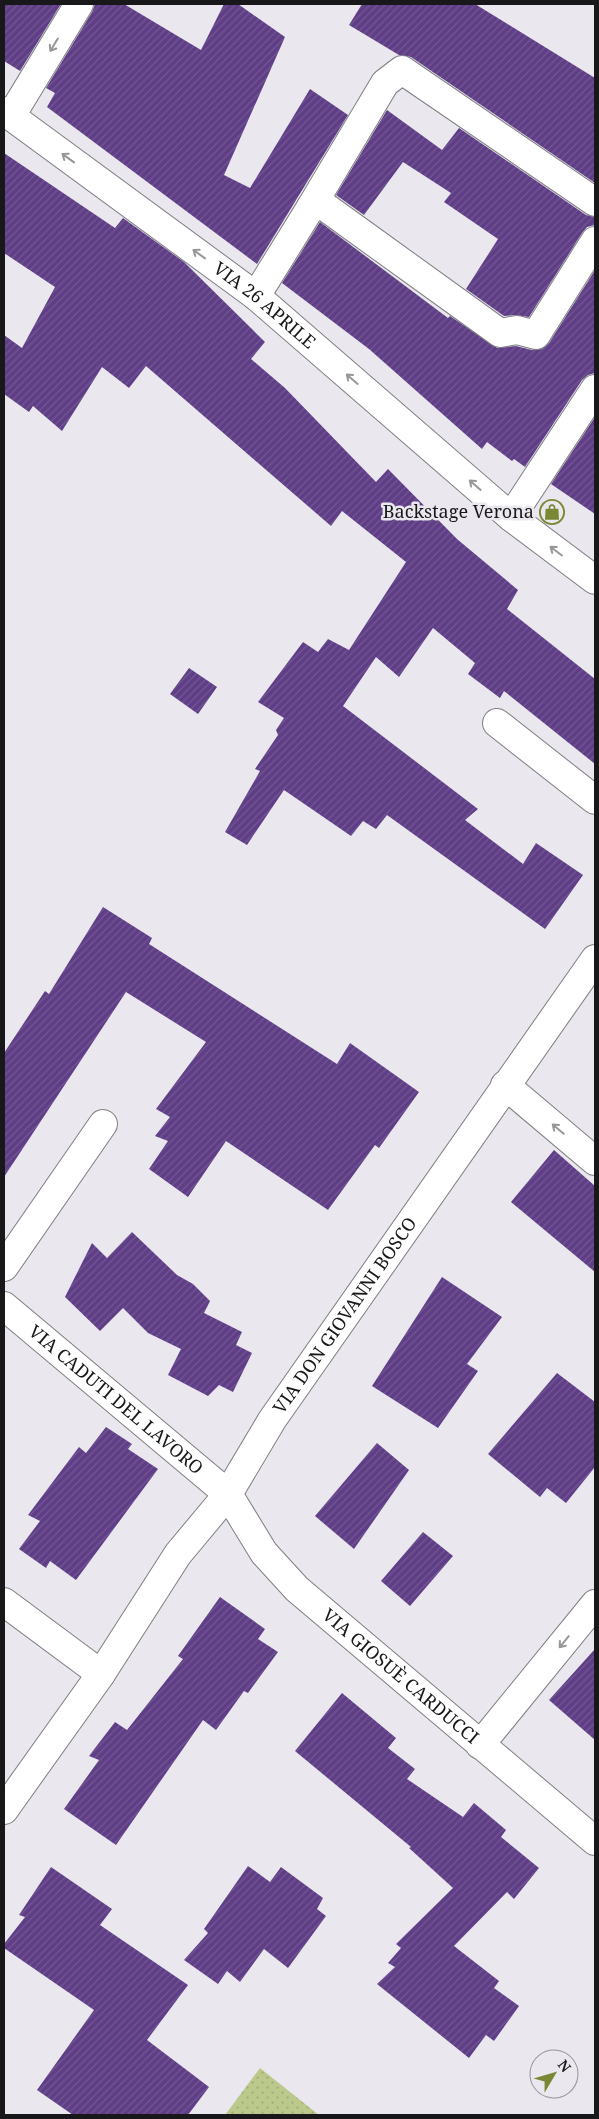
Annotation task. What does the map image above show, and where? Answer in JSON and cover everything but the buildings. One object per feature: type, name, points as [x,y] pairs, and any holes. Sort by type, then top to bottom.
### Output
[{"type":"street","points":[[8,113],[79,4]]},
{"type":"street","points":[[256,296],[312,207],[385,83],[402,70],[595,202]]},
{"type":"street","name":"VIA 26 APRILE","points":[[8,113],[256,296],[511,517],[595,580]]},
{"type":"street","points":[[312,207],[324,206],[500,333],[517,330],[536,336],[595,241]]},
{"type":"street","points":[[511,517],[595,389]]},
{"type":"street","points":[[497,724],[595,800]]},
{"type":"street","name":"VIA DON GIOVANNI BOSCO","points":[[4,1810],[101,1674],[178,1554],[228,1494],[272,1420],[595,959]]},
{"type":"street","points":[[505,1085],[595,1161]]},
{"type":"street","points":[[4,1267],[103,1124]]},
{"type":"street","name":"VIA CADUTI DEL LAVORO","points":[[4,1306],[228,1494]]},
{"type":"street","name":"VIA GIOSUÈ CARDUCCI","points":[[228,1494],[264,1554],[297,1589],[595,1841]]},
{"type":"street","points":[[4,1602],[101,1674]]},
{"type":"street","points":[[480,1745],[595,1604]]},
{"type":"green space","points":[[260,2068],[319,2115],[225,2115]]},
{"type":"place","name":"Backstage Verona","points":[[552,512]]}]
